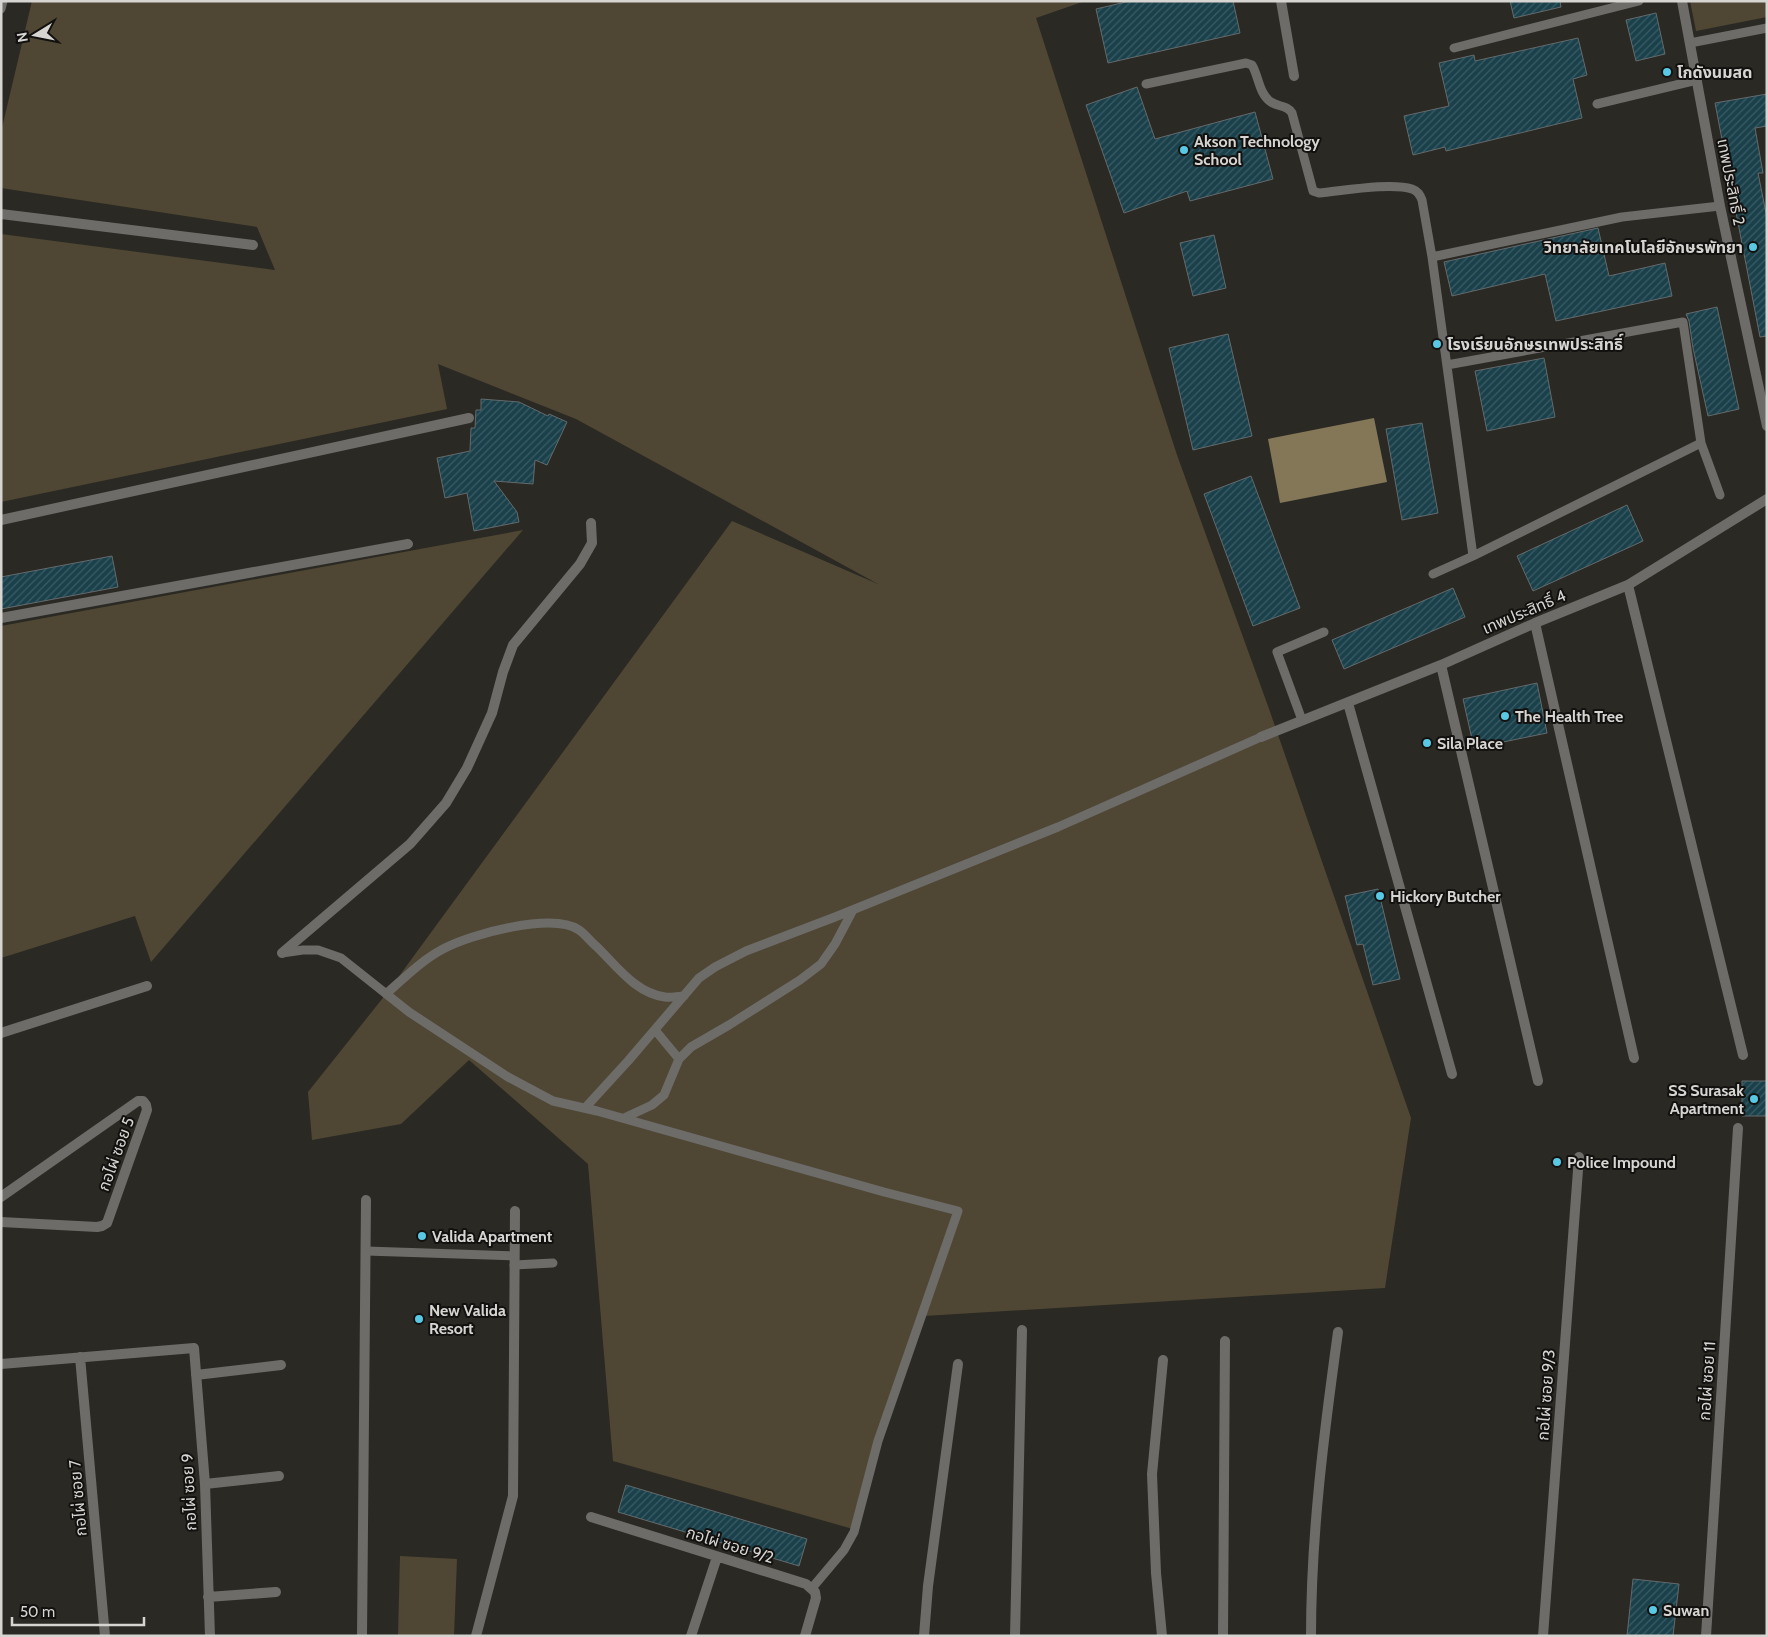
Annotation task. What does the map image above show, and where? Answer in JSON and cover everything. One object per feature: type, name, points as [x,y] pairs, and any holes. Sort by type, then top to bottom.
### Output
[{"type":"street","points":[[1281,1],[1294,76]]},
{"type":"street","name":"เทพประสิทธิ์ 2","points":[[1682,1],[1720,206],[1767,426]]},
{"type":"street","points":[[1,214],[253,245]]},
{"type":"street","points":[[1,520],[468,418]]},
{"type":"street","name":"เทพประสิทธิ์ 4","points":[[1260,737],[1442,665],[1535,623],[1628,585],[1767,499]]},
{"type":"street","points":[[282,953],[410,844],[446,803],[467,768],[492,714],[503,672],[513,644],[580,564],[592,543],[591,523]]},
{"type":"street","points":[[1,618],[408,544]]},
{"type":"street","points":[[1628,585],[1743,1055]]},
{"type":"street","points":[[1535,623],[1634,1058]]},
{"type":"street","points":[[1442,665],[1538,1080]]},
{"type":"street","points":[[1348,703],[1452,1074]]},
{"type":"street","points":[[1,1033],[147,986]]},
{"type":"street","name":"กอไผ่ ซอย 5","points":[[1,1197],[138,1101],[143,1101],[146,1105],[147,1110],[107,1223],[96,1227],[1,1222]]},
{"type":"street","name":"กอไผ่ ซอย 11","points":[[1706,1636],[1738,1128]]},
{"type":"street","name":"กอไผ่ ซอย 9/3","points":[[1542,1636],[1579,1157]]},
{"type":"street","points":[[362,1636],[366,1200]]},
{"type":"street","points":[[476,1636],[513,1496],[515,1211]]},
{"type":"street","points":[[1015,1636],[1022,1330]]},
{"type":"street","points":[[1311,1636],[1320,1461],[1338,1332]]},
{"type":"street","points":[[1223,1636],[1225,1341]]},
{"type":"street","name":"กอไผ่ ซอย 9","points":[[80,1357],[194,1348],[205,1484],[210,1636]]},
{"type":"street","points":[[1,1364],[80,1357]]},
{"type":"street","name":"กอไผ่ ซอย 7","points":[[80,1357],[105,1636]]},
{"type":"street","points":[[1162,1636],[1156,1573],[1152,1474],[1153,1446],[1163,1360]]},
{"type":"street","points":[[924,1636],[928,1586],[958,1364]]},
{"type":"street","points":[[196,1375],[281,1365]]},
{"type":"street","points":[[205,1484],[279,1476]]},
{"type":"street","name":"กอไผ่ ซอย 9/2","points":[[591,1518],[806,1584],[812,1588]]},
{"type":"street","points":[[691,1636],[717,1557]]},
{"type":"street","points":[[805,1636],[816,1598],[812,1588]]},
{"type":"street","points":[[208,1597],[276,1592]]},
{"type":"lane","points":[[1,9],[3,1]]},
{"type":"lane","points":[[1454,48],[1639,1]]},
{"type":"lane","points":[[1690,44],[1767,28]]},
{"type":"lane","points":[[1146,84],[1246,63],[1252,66],[1265,96],[1272,103],[1289,109],[1292,113],[1313,191],[1319,193],[1395,186],[1414,189],[1419,193],[1422,200],[1432,257],[1473,556]]},
{"type":"lane","points":[[1597,104],[1697,80]]},
{"type":"lane","points":[[1432,257],[1622,217],[1720,206]]},
{"type":"lane","points":[[1447,365],[1683,322],[1701,443],[1720,496]]},
{"type":"lane","points":[[1433,574],[1701,443]]},
{"type":"lane","points":[[1302,720],[1277,652],[1324,632]]},
{"type":"lane","points":[[585,1108],[699,978],[715,967],[746,951],[1058,827],[1260,737]]},
{"type":"lane","points":[[624,1118],[652,1106],[664,1095],[679,1059],[690,1047],[729,1025],[800,980],[821,964],[835,944],[853,910]]},
{"type":"lane","points":[[386,994],[415,968],[443,949],[503,928],[534,924],[566,925],[579,930],[637,987],[666,997],[684,996]]},
{"type":"lane","points":[[282,953],[318,950],[341,958],[409,1012],[508,1077],[553,1101],[624,1118],[884,1192],[958,1210],[878,1441],[854,1532],[844,1550],[812,1588]]},
{"type":"lane","points":[[655,1030],[679,1059]]},
{"type":"lane","points":[[366,1251],[553,1263]]},
{"type":"shaded area","points":[[32,1],[1085,1],[1036,18],[1177,455],[1268,706],[1411,1118],[1385,1288],[924,1316],[853,1529],[613,1461],[588,1164],[469,1060],[401,1124],[312,1140],[308,1092],[386,994],[732,521],[878,584],[576,419],[438,364],[447,409],[1,502],[1,234],[275,270],[257,227],[1,188],[1,132]]},
{"type":"shaded area","points":[[1690,1],[1767,1],[1767,17],[1696,31]]},
{"type":"shaded area","points":[[1374,418],[1387,482],[1280,503],[1268,439]]},
{"type":"shaded area","points":[[523,530],[151,962],[135,916],[1,958],[1,626]]},
{"type":"shaded area","points":[[400,1556],[457,1559],[454,1636],[398,1636]]},
{"type":"building","points":[[1130,1],[1233,1],[1240,33],[1108,63],[1096,9]]},
{"type":"building","points":[[1510,1],[1560,1],[1561,7],[1514,18]]},
{"type":"building","points":[[1656,13],[1665,54],[1636,61],[1626,20]]},
{"type":"building","points":[[1578,38],[1587,75],[1573,79],[1582,118],[1446,151],[1445,147],[1413,155],[1404,116],[1449,106],[1439,63],[1474,55],[1475,61]]},
{"type":"building","points":[[1137,87],[1155,139],[1255,112],[1273,179],[1190,201],[1187,191],[1124,213],[1086,105]]},
{"type":"building","name":"วิทยาลัยเทคโนโลยีอักษรพัทยา","points":[[1767,94],[1767,126],[1755,128],[1763,173],[1758,173],[1767,218],[1767,336],[1760,337],[1715,103]]},
{"type":"building","points":[[1598,228],[1609,276],[1665,263],[1672,296],[1556,321],[1545,274],[1452,296],[1444,262]]},
{"type":"building","points":[[1214,235],[1226,288],[1193,296],[1180,243]]},
{"type":"building","points":[[1717,307],[1739,409],[1708,416],[1686,314]]},
{"type":"building","points":[[1228,334],[1252,436],[1193,450],[1169,348]]},
{"type":"building","points":[[1544,358],[1555,417],[1487,431],[1475,371]]},
{"type":"building","points":[[481,399],[519,402],[548,416],[549,414],[567,422],[547,465],[535,460],[533,484],[494,481],[517,512],[519,522],[474,531],[467,493],[445,498],[437,458],[470,451],[471,428],[475,428],[476,410],[481,410]]},
{"type":"building","points":[[1422,423],[1438,513],[1402,520],[1386,429]]},
{"type":"building","points":[[1251,476],[1300,608],[1253,626],[1204,494]]},
{"type":"building","points":[[1627,505],[1643,541],[1533,591],[1517,556]]},
{"type":"building","points":[[112,556],[118,587],[1,609],[1,577]]},
{"type":"building","points":[[1453,588],[1465,617],[1344,669],[1332,640]]},
{"type":"building","name":"The Health Tree","points":[[1537,683],[1547,733],[1474,748],[1463,699]]},
{"type":"building","points":[[1378,889],[1400,979],[1373,985],[1363,944],[1357,945],[1345,896]]},
{"type":"building","name":"SS Surasak Apartment","points":[[1742,1081],[1767,1081],[1767,1116],[1742,1116]]},
{"type":"building","points":[[626,1485],[807,1539],[799,1566],[618,1512]]},
{"type":"building","name":"Suwan","points":[[1633,1579],[1679,1584],[1673,1636],[1627,1636]]},
{"type":"place","name":"โกดังนมสด","points":[[1667,72]]},
{"type":"place","name":"Akson Technology School","points":[[1184,150]]},
{"type":"place","name":"วิทยาลัยเทคโนโลยีอักษรพัทยา","points":[[1753,247]]},
{"type":"place","name":"โรงเรียนอักษรเทพประสิทธิ์","points":[[1437,344]]},
{"type":"place","name":"The Health Tree","points":[[1505,716]]},
{"type":"place","name":"Sila Place","points":[[1427,743]]},
{"type":"place","name":"Hickory Butcher","points":[[1380,896]]},
{"type":"place","name":"SS Surasak Apartment","points":[[1754,1099]]},
{"type":"place","name":"Police Impound","points":[[1557,1162]]},
{"type":"place","name":"Valida Apartment","points":[[422,1236]]},
{"type":"place","name":"New Valida Resort","points":[[419,1319]]},
{"type":"place","name":"Suwan","points":[[1653,1610]]}]
